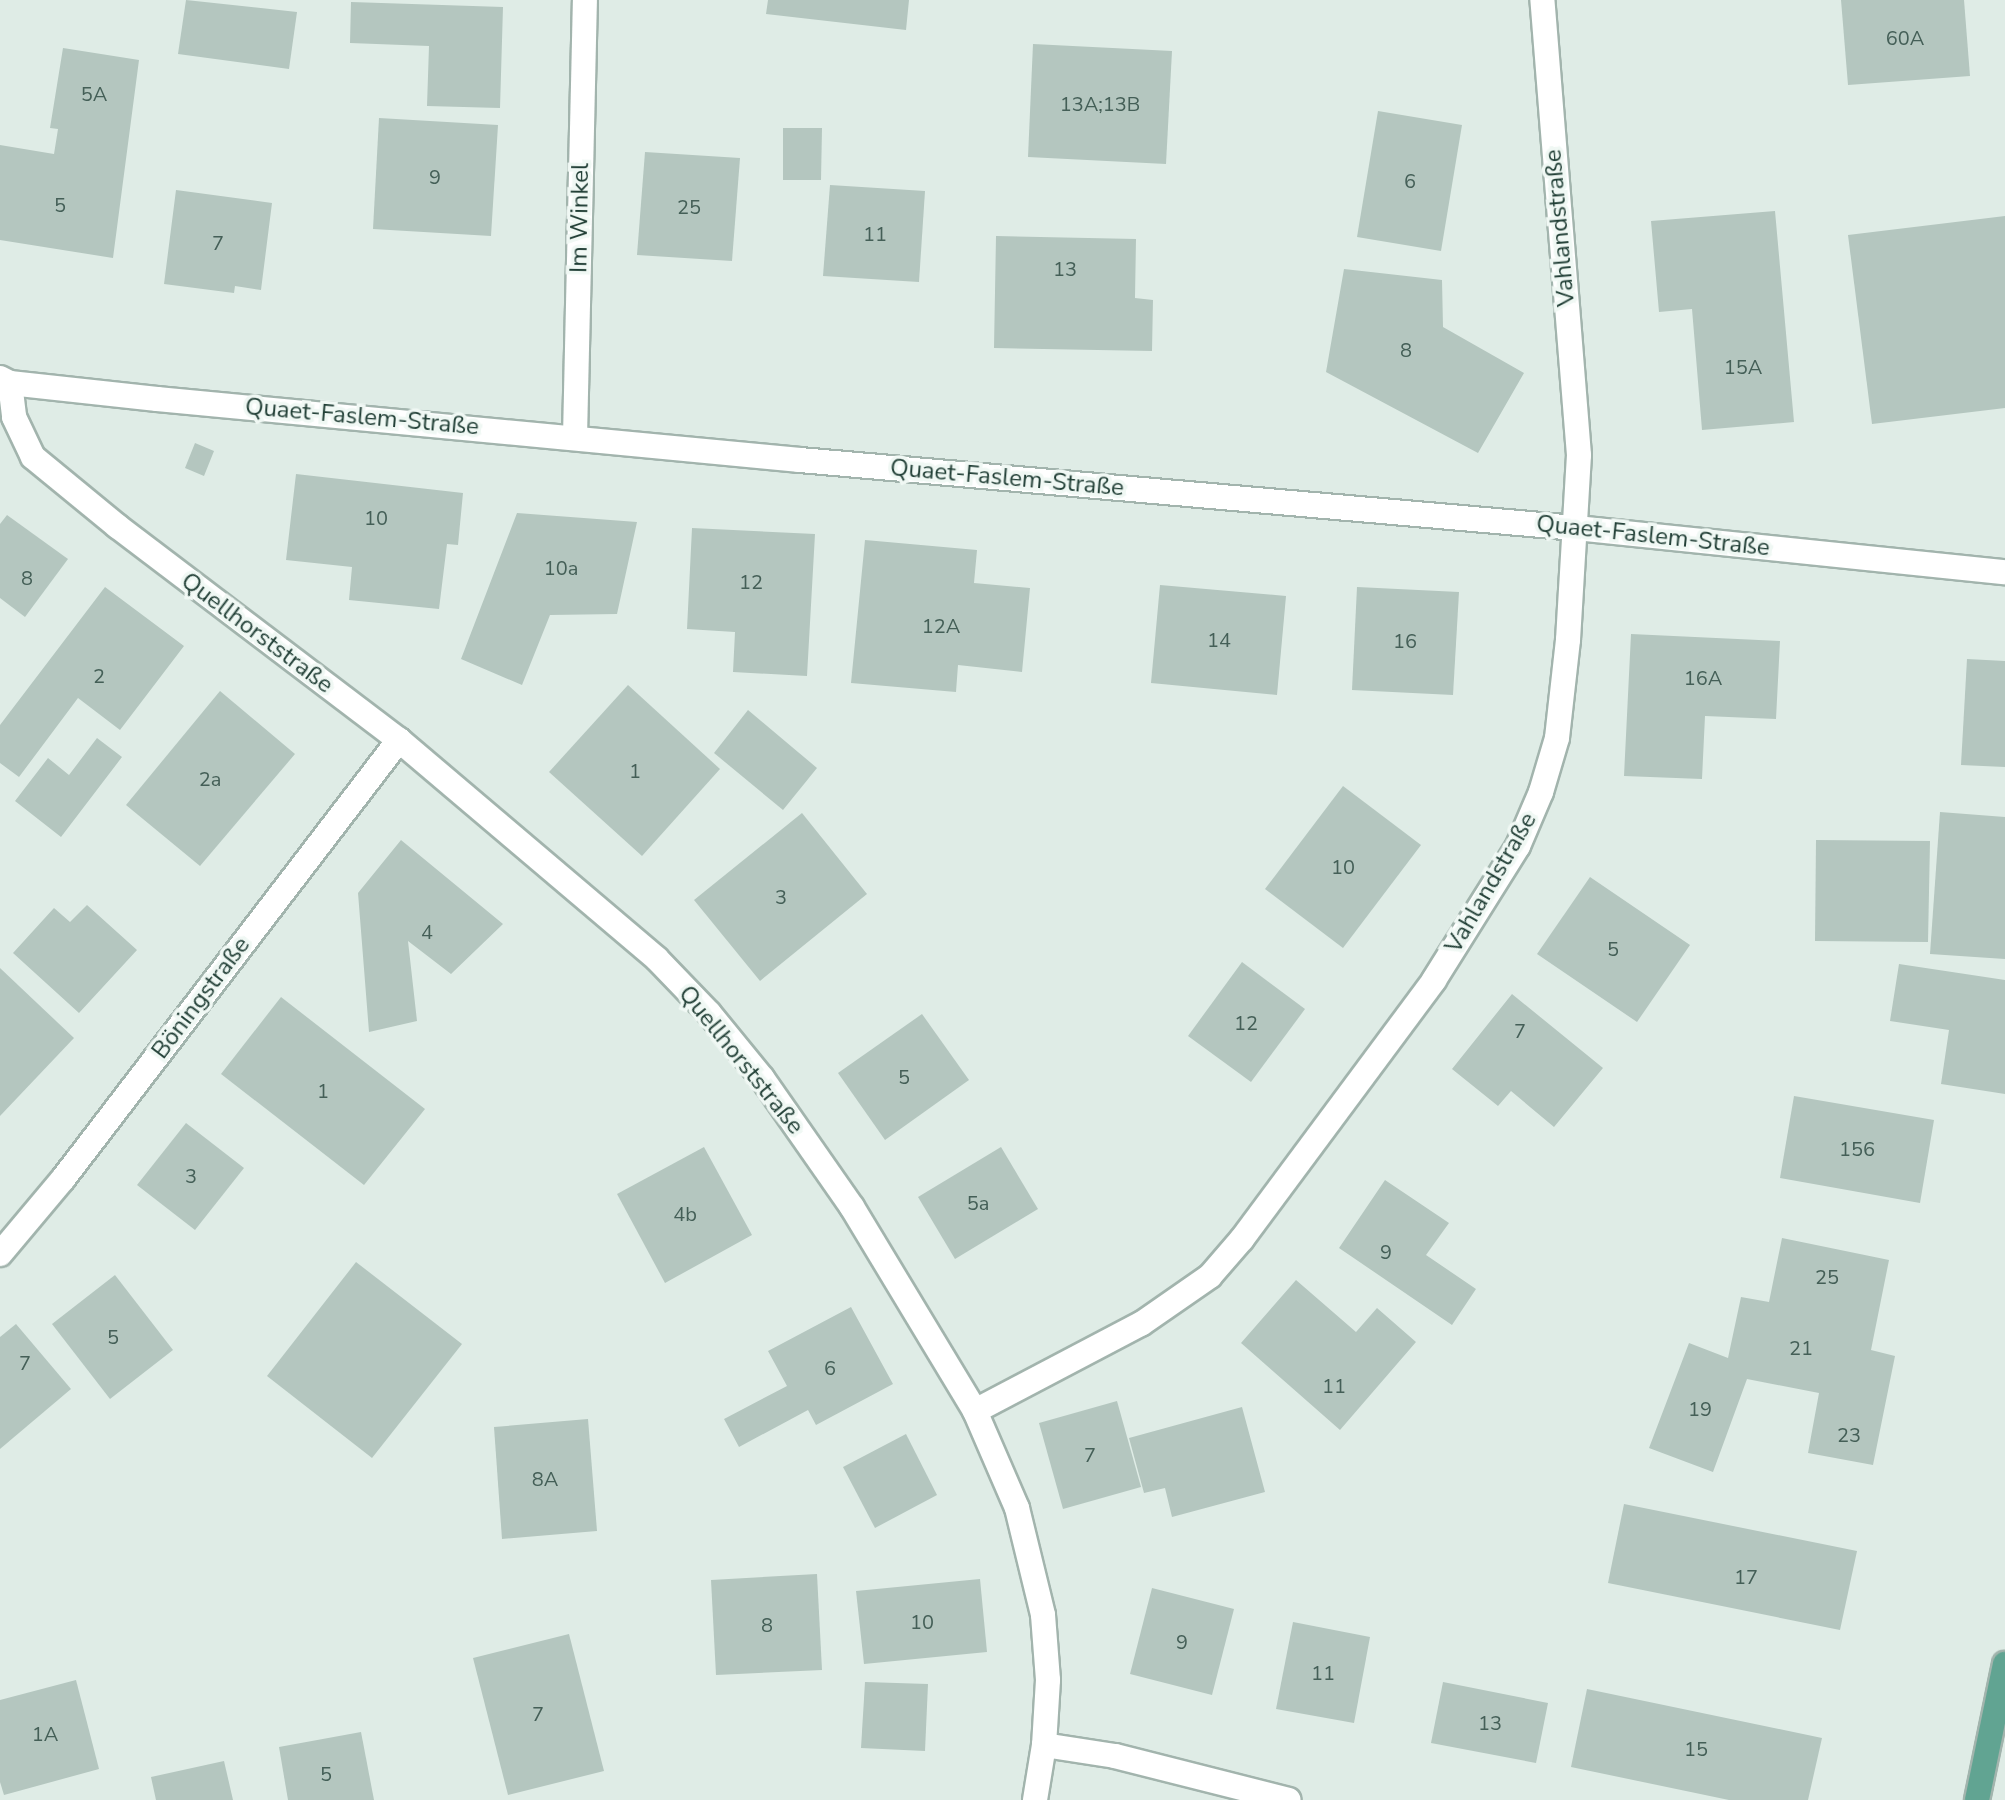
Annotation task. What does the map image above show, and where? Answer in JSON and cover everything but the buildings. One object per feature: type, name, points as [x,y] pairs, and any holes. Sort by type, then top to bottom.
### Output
[{"type":"main road","points":[[1977,1800],[2005,1664]]},
{"type":"street","name":"Im Winkel","points":[[575,437],[585,0]]},
{"type":"street","name":"Vahlandstraße","points":[[975,1411],[1141,1324],[1210,1276],[1242,1239],[1434,980],[1518,846],[1541,792],[1557,738],[1576,528],[1579,455],[1542,0]]},
{"type":"street","name":"Quaet-Faslem-Straße","points":[[117,526],[33,457],[14,417],[5,380],[800,460],[1576,528],[2005,572]]},
{"type":"street","name":"Quellhorststraße","points":[[117,526],[399,740],[657,959],[709,1013],[762,1078],[852,1207],[975,1411],[1017,1508],[1043,1615],[1048,1680],[1044,1745],[1035,1800]]},
{"type":"street","name":"Böningstraße","points":[[0,1254],[63,1179],[399,740]]},
{"type":"street","points":[[1044,1745],[1115,1756],[1289,1800]]}]
